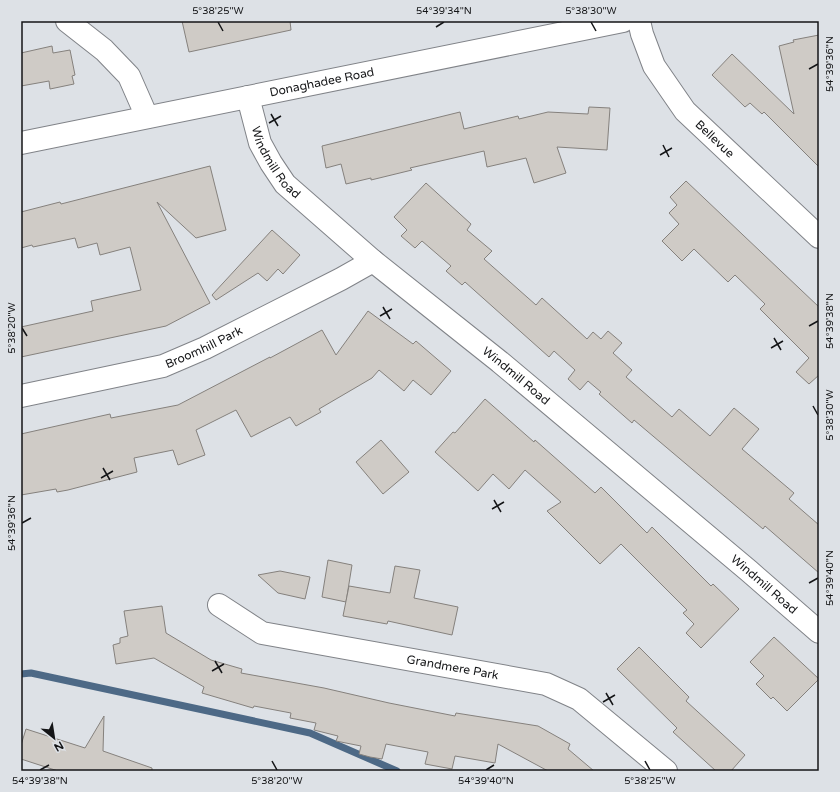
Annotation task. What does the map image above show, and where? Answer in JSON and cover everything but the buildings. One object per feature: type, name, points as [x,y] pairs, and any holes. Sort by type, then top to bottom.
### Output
[{"type":"street","points":[[67,21],[104,50],[129,76],[147,117]]},
{"type":"street","name":"Donaghadee Road","points":[[21,143],[248,97],[559,27],[623,21]]},
{"type":"street","name":"Bellevue","points":[[639,21],[642,34],[654,66],[685,111],[819,237]]},
{"type":"street","name":"Windmill Road","points":[[248,97],[260,143],[285,184],[373,261],[500,362],[749,571],[819,632]]},
{"type":"street","name":"Broomhill Park","points":[[21,396],[163,366],[212,345],[373,261]]},
{"type":"street","name":"Grandmere Park","points":[[219,605],[262,633],[546,684],[579,699],[666,771]]},
{"type":"waterway","points":[[21,674],[31,673],[310,733],[397,771]]}]
